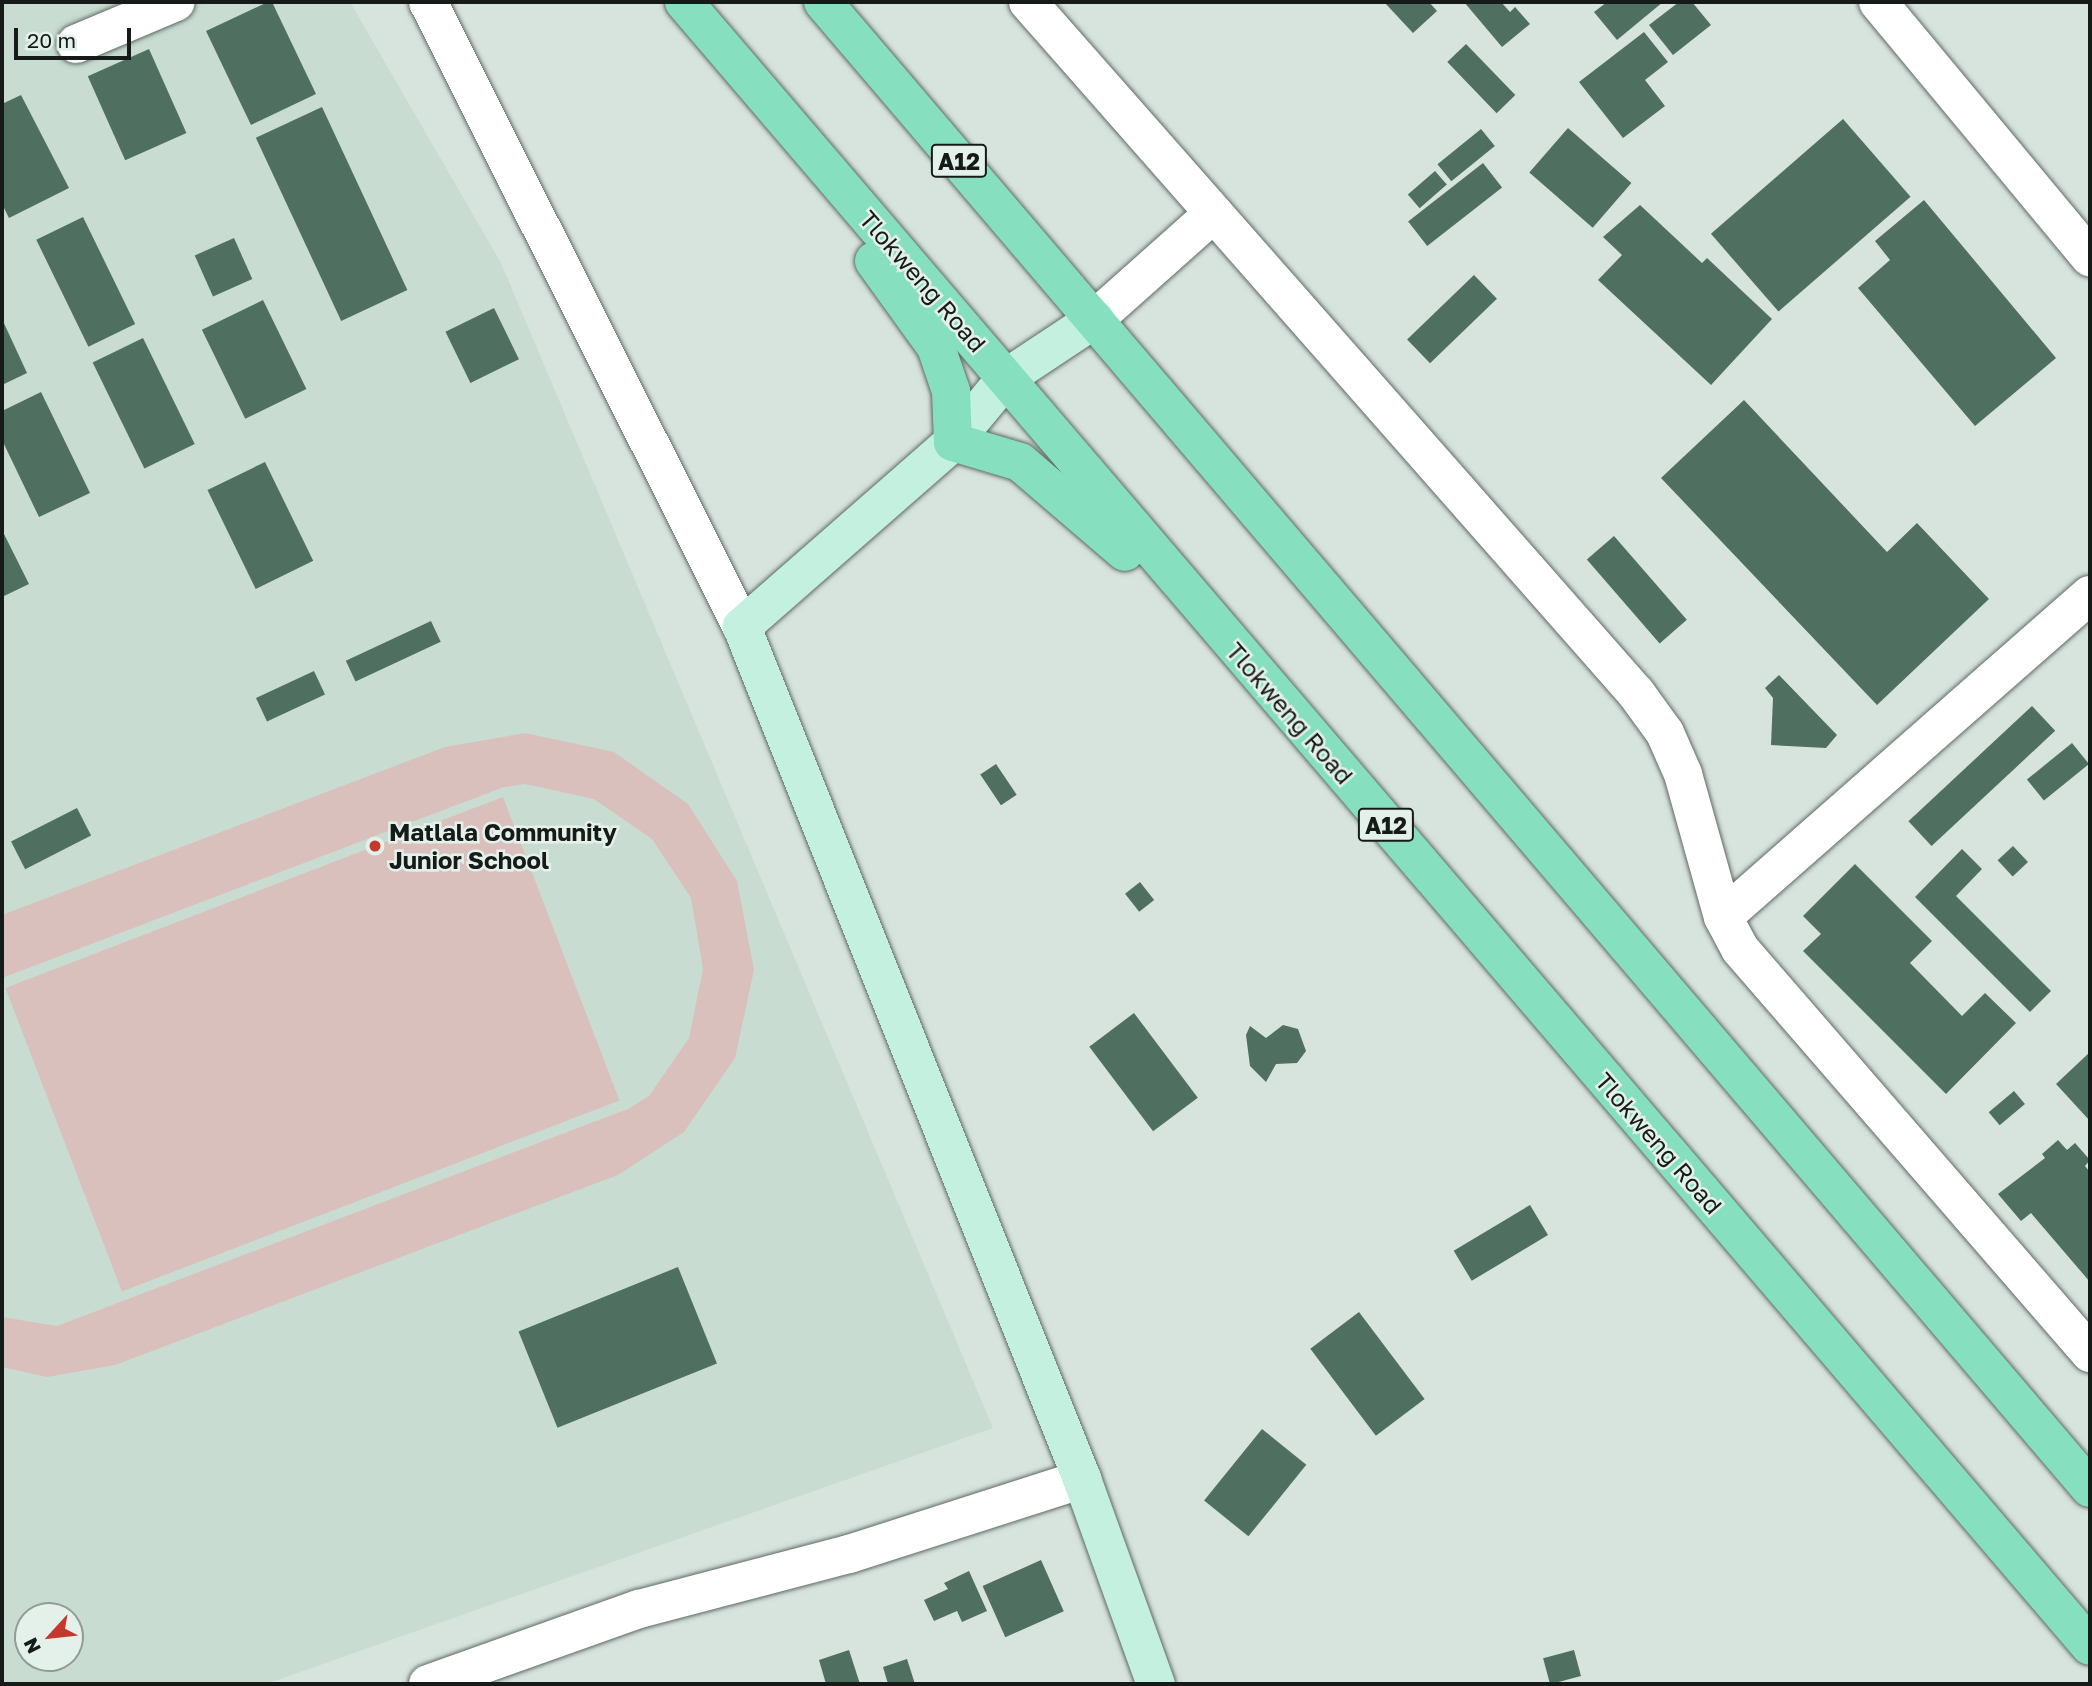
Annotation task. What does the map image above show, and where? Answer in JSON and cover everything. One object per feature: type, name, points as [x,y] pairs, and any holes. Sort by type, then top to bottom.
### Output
[{"type":"main road","name":"Tlokweng Road","points":[[684,2],[2090,1646]]},
{"type":"main road","name":"A12","points":[[823,2],[2090,1488]]},
{"type":"main road","points":[[800,139],[856,238],[936,348],[951,391],[953,442],[997,452],[1041,475],[1218,629]]},
{"type":"street","points":[[76,44],[176,2]]},
{"type":"street","points":[[428,2],[742,627],[1082,1479],[1156,1684]]},
{"type":"street","points":[[1028,2],[1636,693],[1665,733],[1683,774],[1723,918],[1763,978],[2090,1353]]},
{"type":"street","points":[[1878,2],[2090,257]]},
{"type":"street","points":[[742,627],[953,442],[1006,378],[1095,319],[1214,213]]},
{"type":"street","points":[[1723,918],[2090,595]]},
{"type":"street","points":[[428,1684],[639,1609],[849,1554],[1082,1479]]},
{"type":"shaded area","name":"Matlala Community Junior School","points":[[2,2],[350,2],[501,263],[993,1428],[266,1684],[2,1684]]},
{"type":"shaded area","points":[[525,733],[614,752],[688,804],[737,881],[754,970],[735,1058],[684,1132],[618,1175],[115,1365],[47,1377],[2,1367],[2,1317],[57,1326],[628,1109],[649,1096],[689,1038],[703,969],[691,898],[652,839],[594,799],[525,784],[504,787],[2,978],[2,915],[445,747]]},
{"type":"shaded area","points":[[503,797],[619,1100],[122,1291],[5,988]]},
{"type":"building","points":[[272,2],[316,94],[251,125],[206,31]]},
{"type":"building","points":[[1384,2],[1429,2],[1437,11],[1413,33]]},
{"type":"building","points":[[1464,2],[1501,2],[1510,12],[1515,7],[1530,24],[1502,47]]},
{"type":"building","points":[[1607,2],[1663,2],[1617,40],[1594,12]]},
{"type":"building","points":[[1679,2],[1692,2],[1711,25],[1673,55],[1649,25]]},
{"type":"building","points":[[1644,32],[1668,62],[1645,80],[1665,106],[1623,138],[1579,82]]},
{"type":"building","points":[[1466,44],[1515,95],[1497,113],[1447,62]]},
{"type":"building","points":[[149,49],[186,133],[125,160],[88,76]]},
{"type":"building","points":[[21,95],[69,188],[9,218],[2,204],[2,104]]},
{"type":"building","points":[[322,107],[407,290],[341,321],[256,138]]},
{"type":"building","points":[[1843,119],[1911,197],[1778,312],[1711,234]]},
{"type":"building","points":[[1568,128],[1631,183],[1593,228],[1529,173]]},
{"type":"building","points":[[1481,129],[1495,146],[1451,181],[1437,164]]},
{"type":"building","points":[[1483,163],[1502,187],[1427,246],[1408,221]]},
{"type":"building","points":[[1435,171],[1447,185],[1420,208],[1408,195]]},
{"type":"building","points":[[1924,200],[2056,358],[1975,426],[1858,288],[1890,260],[1875,241]]},
{"type":"building","points":[[1640,205],[1702,263],[1707,258],[1772,319],[1711,385],[1598,280],[1622,255],[1603,237]]},
{"type":"building","points":[[83,217],[135,324],[88,347],[36,240]]},
{"type":"building","points":[[234,238],[252,279],[213,297],[195,255]]},
{"type":"building","points":[[1474,275],[1497,299],[1430,363],[1407,340]]},
{"type":"building","points":[[263,300],[306,389],[245,419],[202,330]]},
{"type":"building","points":[[494,308],[519,359],[470,383],[445,332]]},
{"type":"building","points":[[2,319],[27,373],[2,385]]},
{"type":"building","points":[[143,338],[195,444],[144,469],[93,363]]},
{"type":"building","points":[[41,392],[90,493],[39,517],[2,440],[2,411]]},
{"type":"building","points":[[1744,400],[1887,552],[1917,523],[1989,599],[1877,705],[1661,478]]},
{"type":"building","points":[[265,462],[313,561],[256,589],[207,490]]},
{"type":"building","points":[[2,530],[29,584],[2,597]]},
{"type":"building","points":[[1614,536],[1687,620],[1660,643],[1587,560]]},
{"type":"building","points":[[431,621],[441,642],[356,682],[346,661]]},
{"type":"building","points":[[314,671],[325,695],[267,722],[256,698]]},
{"type":"building","points":[[1779,675],[1837,735],[1826,748],[1771,745],[1773,698],[1765,688]]},
{"type":"building","points":[[2032,706],[2055,731],[1932,846],[1908,821]]},
{"type":"building","points":[[2072,743],[2089,764],[2044,800],[2027,780]]},
{"type":"building","points":[[996,764],[1017,795],[1001,805],[980,775]]},
{"type":"building","points":[[77,808],[91,836],[25,869],[11,842]]},
{"type":"building","points":[[2013,846],[2028,862],[2013,876],[1998,860]]},
{"type":"building","points":[[1962,849],[1982,869],[1956,896],[2051,991],[2030,1012],[1915,897]]},
{"type":"building","points":[[1855,864],[1932,941],[1910,963],[1962,1016],[1985,993],[2016,1023],[1946,1094],[1803,951],[1821,934],[1803,916]]},
{"type":"building","points":[[1140,882],[1154,900],[1139,912],[1125,894]]},
{"type":"building","points":[[1134,1013],[1198,1098],[1153,1131],[1089,1047]]},
{"type":"building","points":[[1283,1025],[1298,1029],[1306,1051],[1297,1063],[1276,1064],[1266,1082],[1250,1066],[1246,1035],[1250,1026],[1266,1038]]},
{"type":"building","points":[[2090,1052],[2090,1121],[2056,1084]]},
{"type":"building","points":[[2014,1091],[2025,1104],[2000,1125],[1989,1112]]},
{"type":"building","points":[[2058,1140],[2067,1150],[2075,1143],[2090,1160],[2085,1166],[2090,1172],[2090,1282],[2031,1213],[2021,1221],[1998,1194],[2045,1158],[2042,1154]]},
{"type":"building","points":[[1530,1205],[1548,1235],[1472,1281],[1454,1251]]},
{"type":"building","points":[[678,1267],[717,1363],[557,1428],[519,1331]]},
{"type":"building","points":[[1359,1312],[1425,1399],[1376,1436],[1310,1349]]},
{"type":"building","points":[[1262,1429],[1306,1465],[1248,1536],[1204,1500]]},
{"type":"building","points":[[1041,1560],[1064,1611],[1005,1637],[983,1586]]},
{"type":"building","points":[[969,1571],[987,1611],[962,1622],[957,1611],[934,1621],[924,1600],[948,1589],[944,1583]]},
{"type":"building","points":[[849,1650],[860,1684],[826,1684],[819,1660]]},
{"type":"building","points":[[1574,1650],[1581,1676],[1550,1684],[1543,1658]]},
{"type":"building","points":[[907,1659],[915,1684],[888,1684],[883,1667]]},
{"type":"place","name":"Matlala Community Junior School","points":[[375,846]]}]
